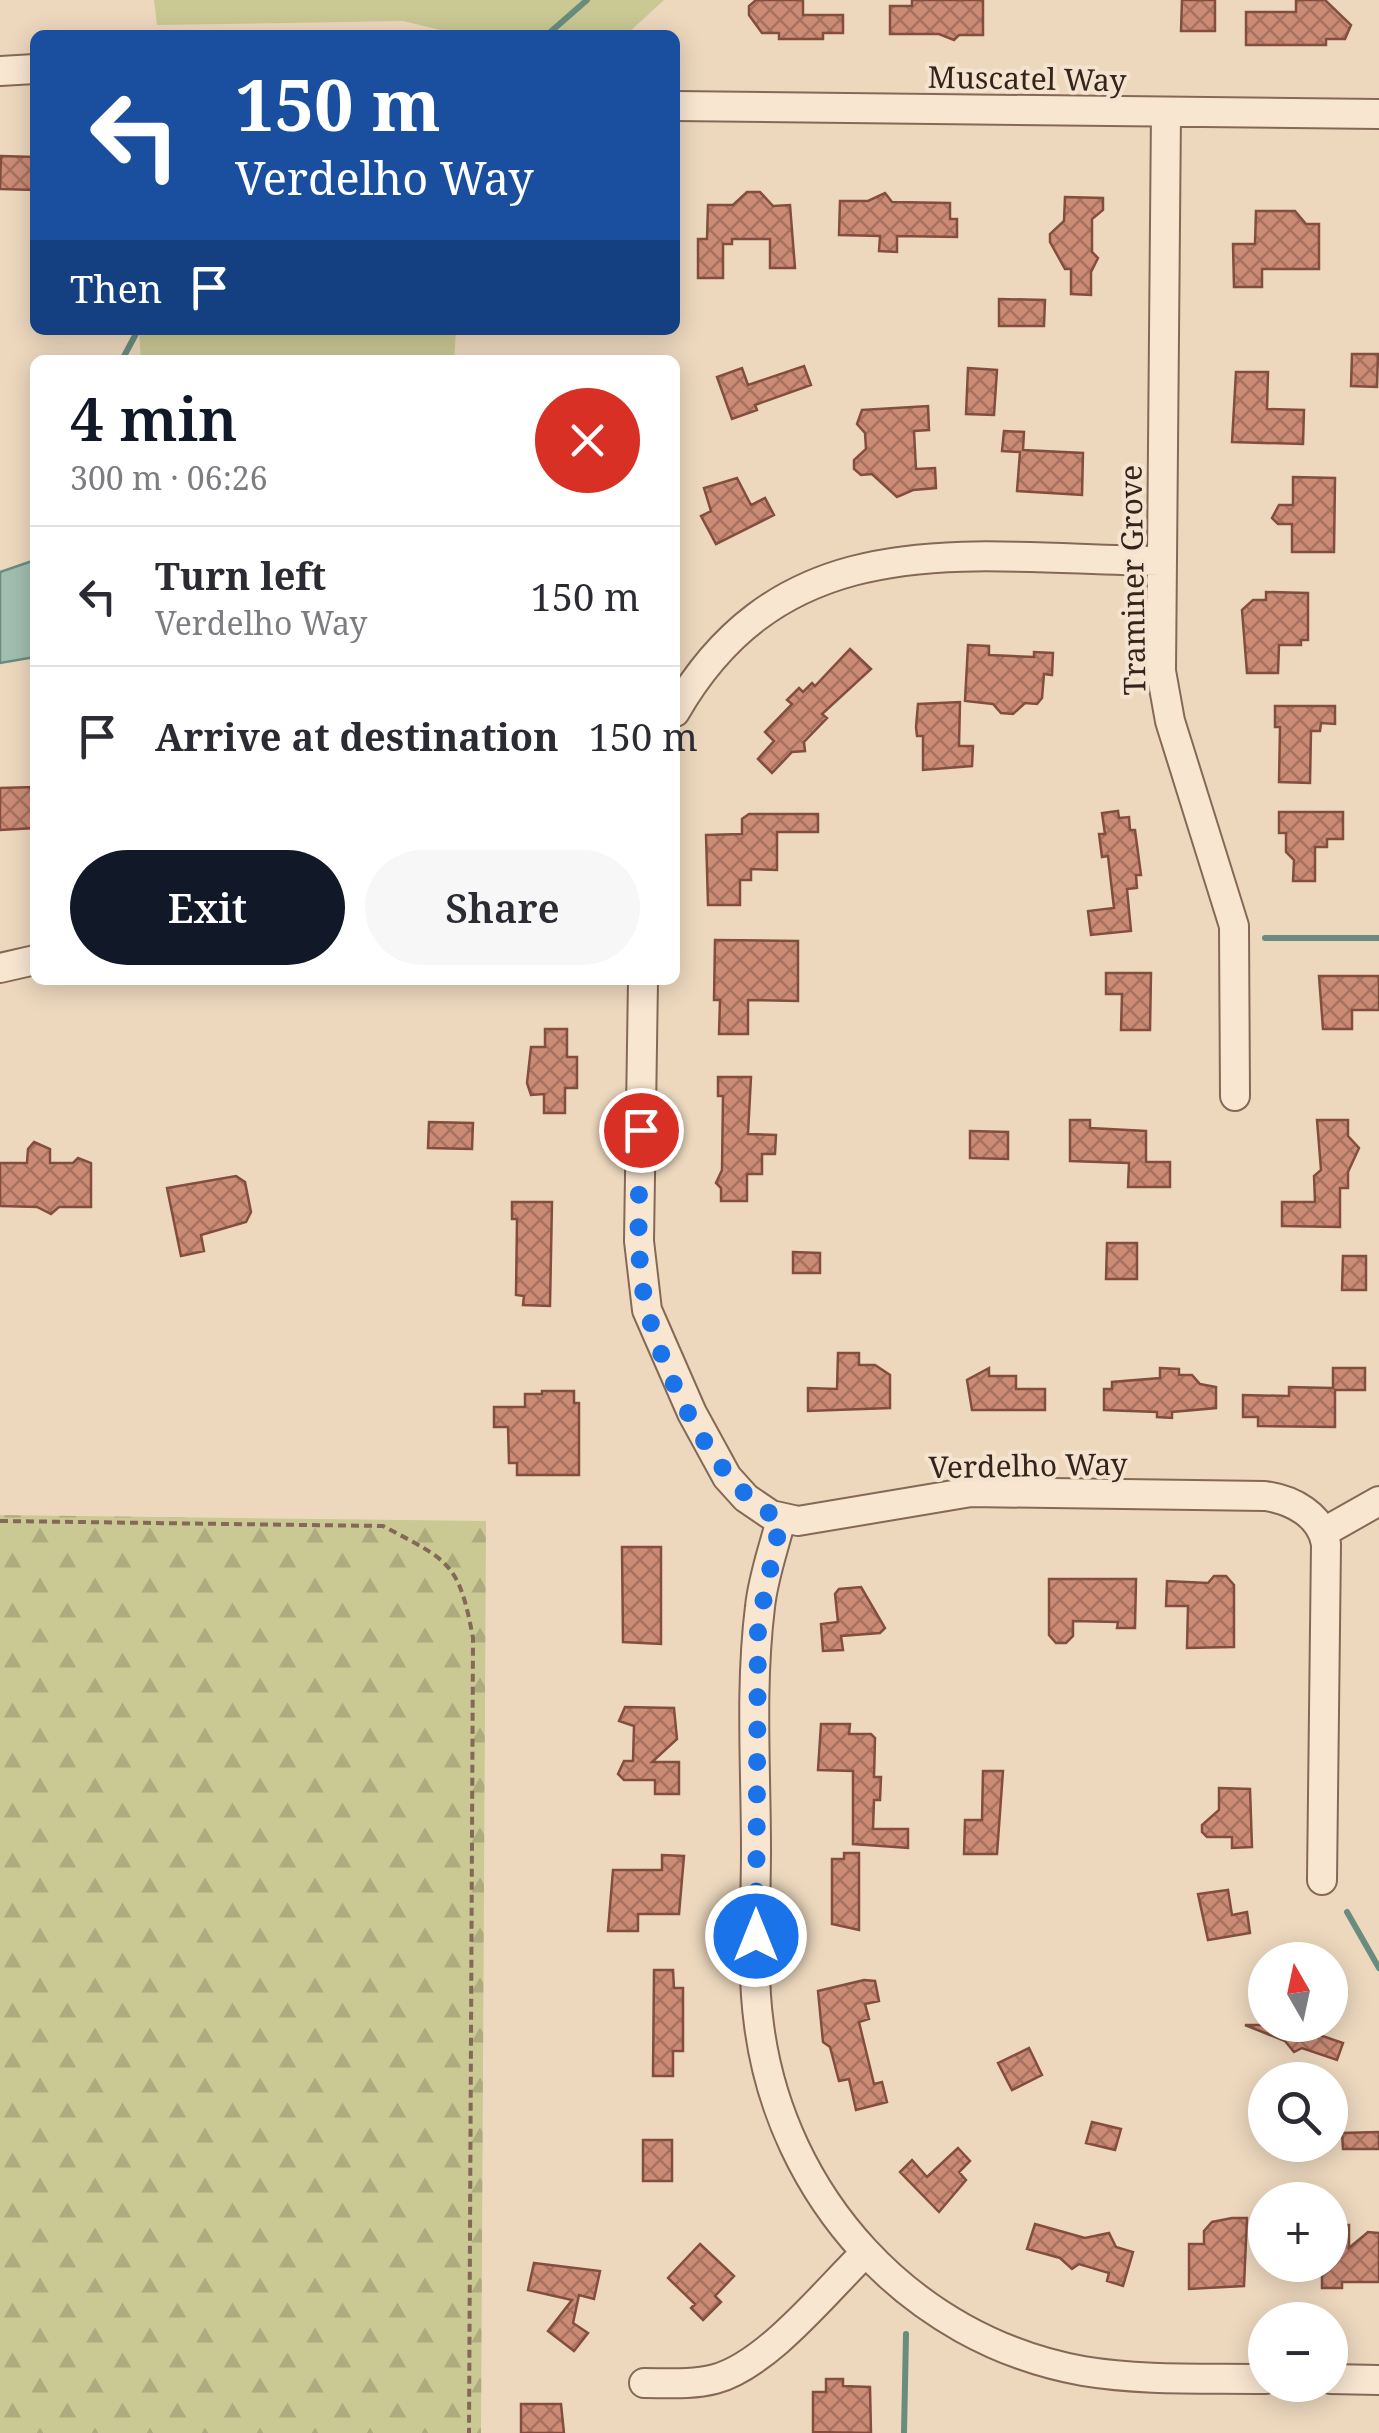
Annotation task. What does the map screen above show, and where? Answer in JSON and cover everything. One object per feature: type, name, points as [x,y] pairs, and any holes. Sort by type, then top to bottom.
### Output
[{"type":"street","points":[[0,70],[30,69]]},
{"type":"street","name":"Muscatel Way","points":[[680,106],[1379,114]]},
{"type":"street","name":"Traminer Grove","points":[[1166,112],[1160,561],[1165,697],[1234,926],[1235,1096]]},
{"type":"street","points":[[680,704],[698,675],[740,630],[806,585],[844,571],[921,558],[1160,561]]},
{"type":"street","points":[[0,968],[30,961]]},
{"type":"street","points":[[643,985],[640,1242],[647,1310],[670,1369],[727,1477],[760,1510],[781,1519],[758,1626],[759,2025],[772,2089],[791,2144],[833,2216],[864,2254],[927,2306],[972,2333],[1022,2355],[1116,2375],[1248,2378]]},
{"type":"street","name":"Verdelho Way","points":[[781,1519],[812,1521],[970,1492],[1265,1496],[1308,1513],[1324,1532]]},
{"type":"street","points":[[1322,1880],[1324,1532],[1379,1502]]},
{"type":"street","points":[[644,2383],[693,2383],[739,2369],[768,2347],[864,2254]]},
{"type":"street","points":[[1348,2379],[1379,2380]]},
{"type":"path","points":[[0,1520],[382,1526],[434,1553],[463,1584],[473,1638],[469,2433]]},
{"type":"green space","points":[[154,0],[664,0],[631,30],[440,30],[403,21],[157,25]]},
{"type":"green space","points":[[139,335],[456,335],[454,355],[141,355]]},
{"type":"green space","points":[[0,1515],[486,1521],[481,2433],[0,2433]]},
{"type":"shaded area","points":[[30,562],[30,658],[0,663],[0,572]]},
{"type":"building","points":[[756,0],[803,0],[803,15],[843,15],[843,33],[823,33],[823,39],[779,39],[779,33],[762,33],[749,15],[749,6]]},
{"type":"building","points":[[912,0],[983,0],[983,35],[959,35],[954,40],[939,34],[890,34],[890,6],[912,6]]},
{"type":"building","points":[[1182,0],[1215,0],[1215,31],[1181,31]]},
{"type":"building","points":[[1296,0],[1325,0],[1351,25],[1345,39],[1326,39],[1326,45],[1246,45],[1246,12],[1296,12]]},
{"type":"building","points":[[1,156],[30,157],[30,190],[0,189]]},
{"type":"building","points":[[747,192],[760,192],[773,206],[790,205],[795,268],[770,268],[770,239],[732,239],[732,244],[723,244],[723,278],[698,278],[698,239],[707,239],[708,205],[733,205]]},
{"type":"building","points":[[885,193],[892,202],[950,203],[950,219],[957,219],[957,237],[897,236],[897,252],[879,251],[880,236],[839,235],[840,201],[868,201]]},
{"type":"building","points":[[1065,197],[1103,198],[1103,210],[1092,219],[1092,252],[1098,258],[1091,272],[1091,295],[1071,294],[1071,269],[1065,269],[1050,242],[1050,234],[1064,221]]},
{"type":"building","points":[[1256,211],[1295,211],[1306,224],[1319,224],[1319,269],[1262,269],[1262,287],[1234,287],[1233,244],[1255,244]]},
{"type":"building","points":[[999,299],[1045,300],[1044,326],[999,326]]},
{"type":"building","points":[[1352,354],[1378,354],[1377,387],[1351,386]]},
{"type":"building","points":[[804,366],[811,385],[755,405],[757,410],[732,419],[717,377],[742,368],[748,385]]},
{"type":"building","points":[[968,368],[997,370],[994,415],[966,414]]},
{"type":"building","points":[[1236,372],[1268,372],[1267,409],[1304,410],[1303,444],[1232,442]]},
{"type":"building","points":[[928,406],[929,430],[914,431],[916,469],[935,468],[936,488],[913,490],[897,497],[872,474],[861,475],[854,469],[854,460],[866,449],[865,433],[857,424],[862,410]]},
{"type":"building","points":[[1004,431],[1024,432],[1023,450],[1083,453],[1082,495],[1017,491],[1020,452],[1002,451]]},
{"type":"building","points":[[1293,477],[1335,478],[1334,552],[1292,552],[1292,524],[1278,524],[1272,518],[1279,505],[1293,505]]},
{"type":"building","points":[[737,478],[751,505],[765,498],[774,515],[716,544],[701,516],[711,511],[704,488]]},
{"type":"building","points":[[1266,592],[1308,593],[1308,640],[1301,640],[1301,645],[1279,645],[1278,673],[1247,673],[1242,610],[1253,600],[1266,600]]},
{"type":"building","points":[[968,645],[989,646],[989,655],[1034,657],[1034,652],[1053,653],[1052,675],[1044,674],[1042,698],[1037,704],[1025,703],[1013,714],[1001,713],[993,704],[965,701]]},
{"type":"building","points":[[850,649],[871,669],[822,714],[827,718],[804,742],[805,751],[792,752],[772,773],[758,759],[774,741],[765,732],[792,704],[787,700],[799,688],[803,692],[812,683],[815,686]]},
{"type":"building","points":[[960,702],[959,746],[973,746],[972,766],[923,770],[923,736],[917,736],[916,727],[918,704]]},
{"type":"building","points":[[1275,706],[1335,706],[1335,724],[1321,723],[1320,731],[1311,731],[1310,783],[1279,782],[1280,727],[1275,727]]},
{"type":"building","points":[[30,787],[30,828],[0,830],[0,788]]},
{"type":"building","points":[[1118,811],[1119,818],[1129,817],[1130,830],[1135,830],[1141,875],[1136,875],[1137,888],[1127,889],[1131,931],[1091,935],[1088,911],[1114,908],[1108,856],[1102,857],[1099,834],[1105,834],[1102,813]]},
{"type":"building","points":[[1279,812],[1343,812],[1343,839],[1327,839],[1327,847],[1315,847],[1315,881],[1293,881],[1294,860],[1286,852],[1286,833],[1279,833]]},
{"type":"building","points":[[749,814],[818,814],[818,832],[777,832],[777,870],[751,869],[751,880],[740,880],[740,905],[708,905],[706,835],[742,834],[742,819]]},
{"type":"building","points":[[715,940],[798,941],[798,1001],[748,1000],[748,1034],[719,1034],[720,1000],[714,1000]]},
{"type":"building","points":[[1106,973],[1151,973],[1150,1030],[1121,1030],[1122,994],[1106,994]]},
{"type":"building","points":[[1319,976],[1379,976],[1379,1010],[1352,1010],[1352,1029],[1323,1029]]},
{"type":"building","points":[[545,1029],[567,1029],[567,1057],[577,1057],[577,1088],[565,1088],[565,1113],[544,1113],[544,1094],[531,1095],[527,1083],[531,1047],[545,1047]]},
{"type":"building","points":[[718,1077],[751,1077],[748,1134],[776,1135],[775,1154],[762,1154],[762,1174],[747,1174],[747,1201],[721,1201],[721,1188],[716,1183],[722,1170],[723,1096],[718,1096]]},
{"type":"building","points":[[1070,1120],[1090,1120],[1090,1128],[1146,1131],[1146,1162],[1170,1162],[1170,1187],[1128,1187],[1129,1163],[1070,1161]]},
{"type":"building","points":[[1317,1120],[1348,1120],[1348,1136],[1359,1148],[1348,1172],[1348,1188],[1340,1188],[1340,1227],[1282,1226],[1282,1202],[1315,1202],[1314,1176],[1321,1170]]},
{"type":"building","points":[[429,1122],[473,1123],[472,1149],[428,1148]]},
{"type":"building","points":[[970,1131],[1008,1132],[1008,1159],[970,1158]]},
{"type":"building","points":[[34,1142],[50,1149],[50,1163],[73,1163],[78,1158],[91,1163],[91,1207],[59,1207],[51,1214],[37,1207],[0,1206],[0,1163],[27,1163],[28,1149]]},
{"type":"building","points":[[236,1176],[245,1182],[251,1212],[246,1222],[201,1235],[204,1251],[181,1256],[167,1188]]},
{"type":"building","points":[[512,1202],[552,1202],[550,1306],[523,1305],[524,1296],[516,1295],[517,1219],[512,1219]]},
{"type":"building","points":[[1107,1243],[1137,1243],[1137,1279],[1106,1279]]},
{"type":"building","points":[[793,1252],[820,1253],[820,1273],[793,1273]]},
{"type":"building","points":[[1343,1256],[1366,1256],[1366,1290],[1342,1290]]},
{"type":"building","points":[[838,1353],[859,1353],[859,1365],[875,1365],[890,1375],[890,1408],[808,1411],[808,1388],[837,1389]]},
{"type":"building","points":[[989,1368],[989,1376],[1016,1376],[1016,1389],[1045,1389],[1045,1410],[972,1410],[967,1380]]},
{"type":"building","points":[[1160,1368],[1179,1369],[1179,1375],[1192,1375],[1200,1384],[1216,1387],[1216,1408],[1172,1412],[1172,1418],[1157,1417],[1157,1412],[1104,1410],[1104,1389],[1112,1389],[1112,1382],[1160,1378]]},
{"type":"building","points":[[1333,1368],[1365,1368],[1365,1390],[1335,1390],[1335,1427],[1258,1426],[1258,1417],[1243,1417],[1243,1395],[1289,1396],[1289,1387],[1333,1388]]},
{"type":"building","points":[[574,1391],[574,1403],[579,1403],[579,1475],[517,1475],[517,1463],[509,1463],[508,1427],[494,1427],[494,1407],[525,1407],[525,1394]]},
{"type":"building","points":[[622,1547],[661,1547],[661,1644],[623,1642]]},
{"type":"building","points":[[1214,1576],[1226,1576],[1234,1585],[1234,1647],[1187,1648],[1188,1606],[1166,1606],[1167,1581],[1208,1583]]},
{"type":"building","points":[[1049,1579],[1136,1579],[1135,1628],[1117,1628],[1118,1622],[1073,1621],[1073,1636],[1066,1643],[1056,1643],[1049,1635]]},
{"type":"building","points":[[861,1587],[885,1628],[880,1633],[841,1636],[843,1650],[823,1651],[821,1624],[838,1622],[835,1594],[839,1589]]},
{"type":"building","points":[[625,1707],[674,1708],[677,1739],[652,1762],[679,1762],[679,1794],[655,1794],[655,1780],[624,1780],[618,1774],[624,1761],[633,1761],[634,1726],[619,1721]]},
{"type":"building","points":[[821,1724],[850,1724],[849,1734],[871,1734],[875,1738],[874,1777],[881,1777],[880,1800],[874,1800],[873,1829],[908,1829],[908,1848],[853,1844],[853,1771],[818,1770]]},
{"type":"building","points":[[983,1771],[1003,1771],[997,1854],[964,1854],[965,1820],[982,1820]]},
{"type":"building","points":[[1219,1788],[1250,1789],[1252,1847],[1232,1848],[1232,1837],[1207,1837],[1202,1832],[1202,1825],[1219,1810]]},
{"type":"building","points":[[844,1853],[859,1853],[859,1930],[832,1924],[832,1859],[844,1859]]},
{"type":"building","points":[[662,1855],[684,1856],[679,1914],[638,1914],[638,1931],[608,1931],[613,1870],[662,1870]]},
{"type":"building","points":[[1228,1890],[1232,1915],[1247,1912],[1250,1933],[1208,1940],[1198,1894]]},
{"type":"building","points":[[654,1970],[673,1970],[674,1988],[683,1988],[683,2051],[673,2051],[673,2076],[653,2076]]},
{"type":"building","points":[[875,1981],[879,2001],[865,2004],[869,2019],[859,2022],[874,2084],[882,2082],[887,2102],[856,2110],[849,2079],[839,2081],[830,2047],[823,2042],[818,1991]]},
{"type":"building","points":[[1286,2042],[1343,2043],[1337,2060],[1302,2048],[1294,2052]]},
{"type":"building","points":[[1029,2048],[1042,2075],[1012,2090],[998,2063]]},
{"type":"building","points":[[1092,2122],[1121,2129],[1115,2150],[1086,2143]]},
{"type":"building","points":[[1379,2132],[1379,2149],[1348,2149],[1348,2133]]},
{"type":"building","points":[[643,2140],[672,2140],[672,2181],[643,2181]]},
{"type":"building","points":[[958,2148],[970,2161],[959,2172],[966,2180],[939,2212],[900,2172],[912,2160],[927,2177]]},
{"type":"building","points":[[1247,2218],[1244,2286],[1189,2289],[1189,2244],[1204,2244],[1204,2231],[1212,2222]]},
{"type":"building","points":[[1035,2224],[1085,2238],[1109,2233],[1116,2247],[1133,2252],[1123,2286],[1107,2281],[1109,2273],[1079,2264],[1072,2269],[1060,2258],[1027,2249]]},
{"type":"building","points":[[1348,2225],[1349,2248],[1368,2232],[1379,2233],[1379,2282],[1348,2282]]},
{"type":"building","points":[[700,2244],[734,2276],[715,2296],[721,2302],[703,2320],[691,2308],[695,2304],[668,2278]]},
{"type":"building","points":[[534,2263],[600,2271],[594,2299],[579,2295],[573,2323],[588,2333],[574,2351],[548,2331],[572,2300],[528,2290]]},
{"type":"building","points":[[1322,2282],[1342,2282],[1342,2288],[1322,2288]]},
{"type":"building","points":[[826,2379],[843,2379],[843,2386],[870,2387],[871,2433],[813,2432],[813,2392],[826,2392]]},
{"type":"building","points":[[521,2404],[561,2404],[564,2433],[521,2433]]},
{"type":"waterway","points":[[553,30],[587,0]]},
{"type":"waterway","points":[[125,355],[135,335]]},
{"type":"waterway","points":[[1265,938],[1379,938]]},
{"type":"waterway","points":[[1347,1912],[1379,1968]]},
{"type":"waterway","points":[[904,2433],[906,2334]]},
{"type":"route","points":[[641,1130],[641,1270],[647,1310],[661,1350],[727,1477],[760,1510],[781,1519],[763,1588],[758,1626],[756,1936]]}]
